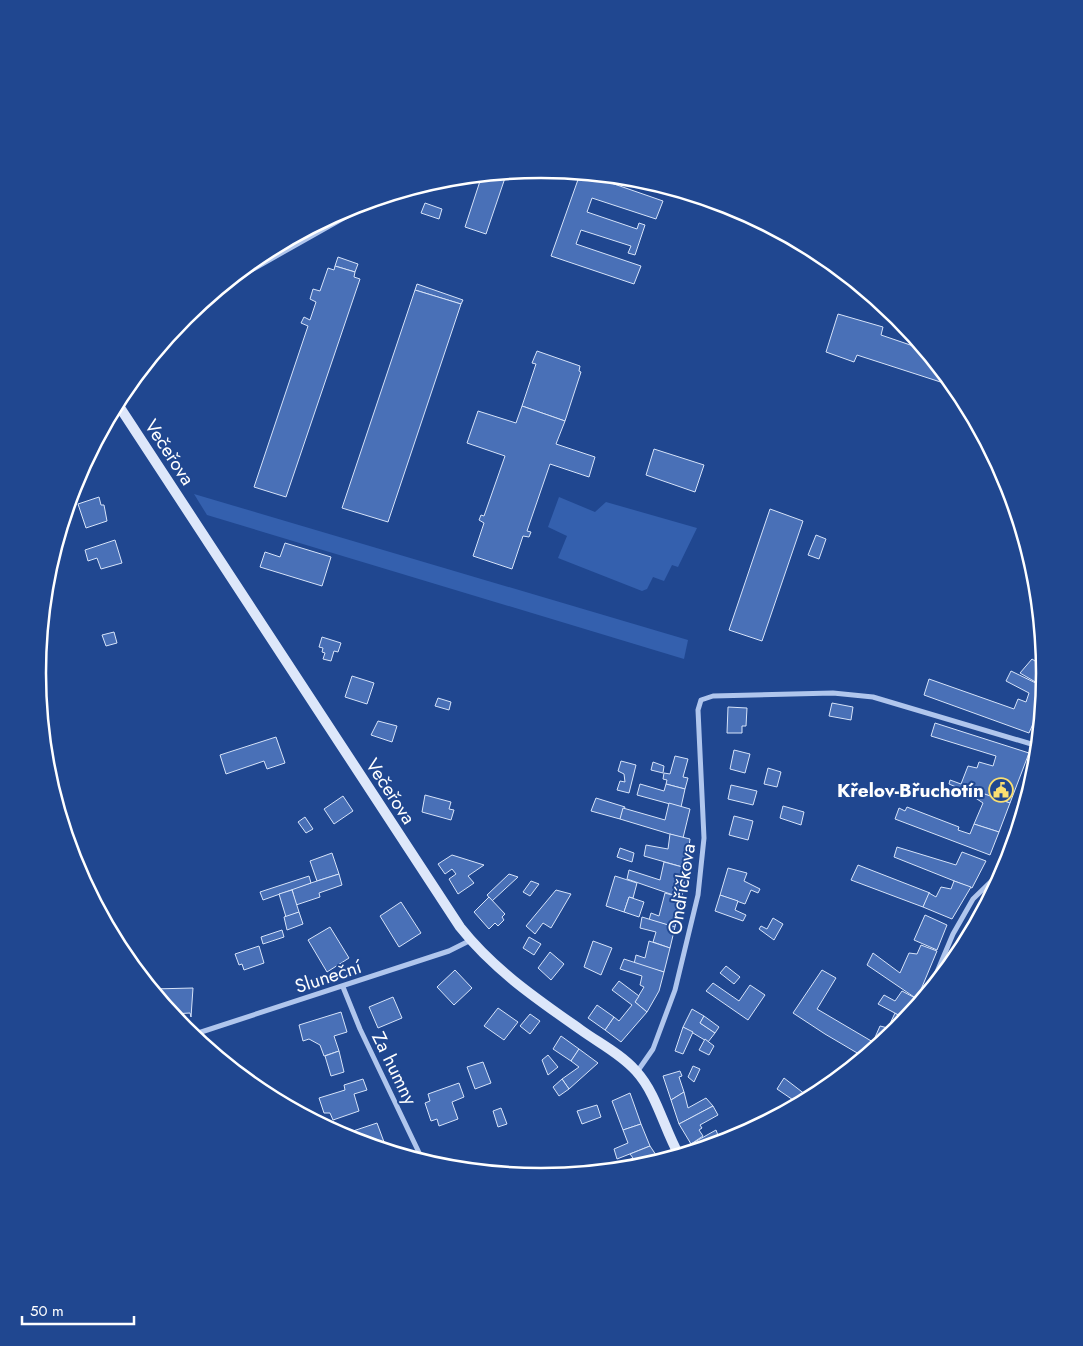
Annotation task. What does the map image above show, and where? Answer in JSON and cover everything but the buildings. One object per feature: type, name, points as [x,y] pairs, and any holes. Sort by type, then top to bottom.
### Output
[{"type":"street","points":[[264,262],[332,224]]},
{"type":"street","name":"Večeřova","points":[[122,411],[448,910],[470,940],[503,974],[616,1054],[637,1072],[648,1088],[676,1149]]},
{"type":"street","name":"Ondříčkova","points":[[637,1072],[653,1049],[675,990],[697,902],[704,838],[698,710],[701,700],[708,697],[722,696],[833,693],[867,696],[897,702],[1032,744]]},
{"type":"street","points":[[939,967],[953,934],[973,900],[990,883]]},
{"type":"street","name":"Sluneční","points":[[201,1032],[343,987],[448,951],[470,940]]},
{"type":"street","name":"Za humny","points":[[343,987],[360,1029],[419,1152]]},
{"type":"shaded area","points":[[194,494],[688,640],[684,659],[207,515]]},
{"type":"shaded area","points":[[559,497],[595,512],[606,502],[697,528],[678,567],[672,565],[664,581],[653,577],[647,589],[642,591],[558,558],[567,536],[548,527]]},
{"type":"place","name":"Křelov-Břuchotín","points":[[1001,790]]}]
